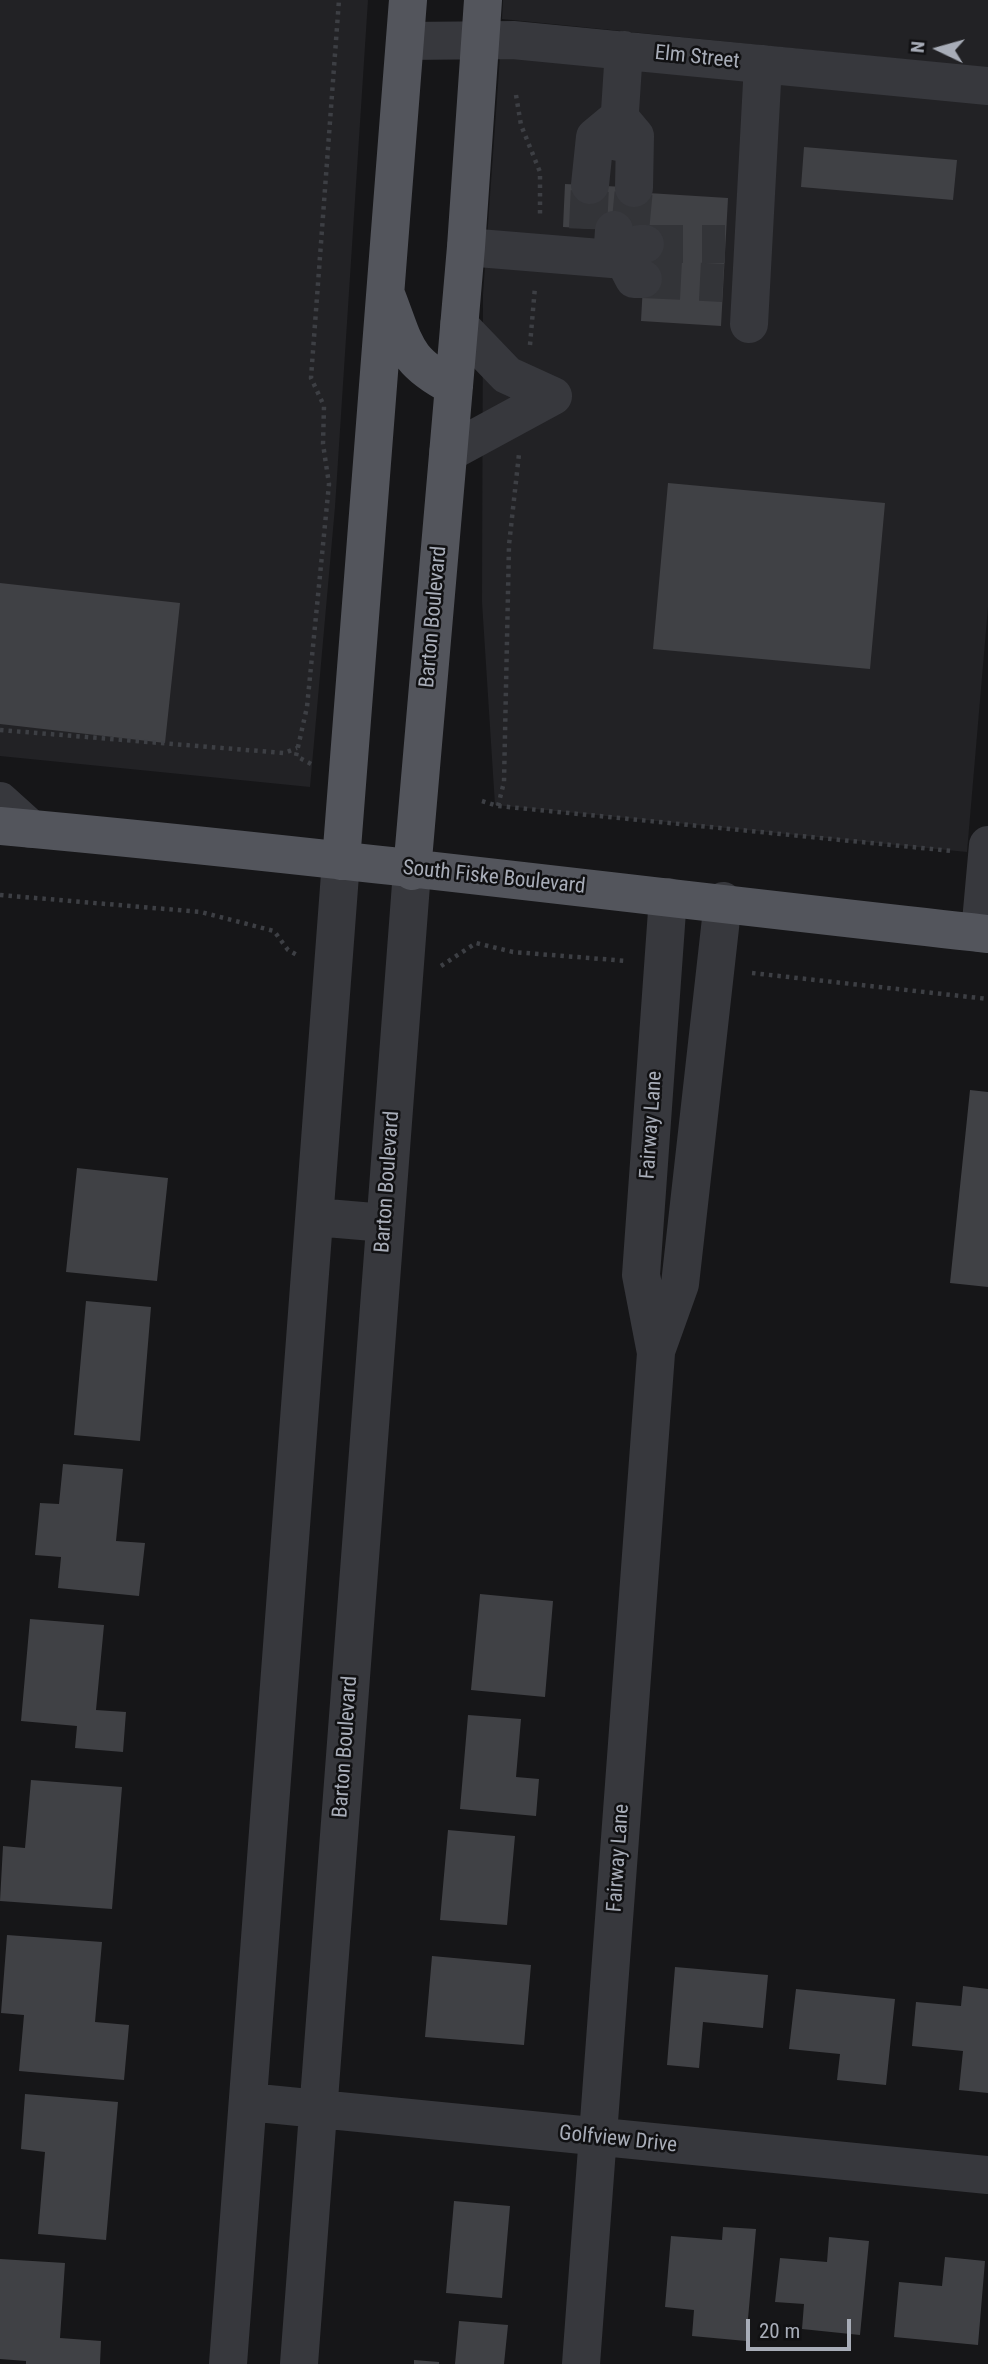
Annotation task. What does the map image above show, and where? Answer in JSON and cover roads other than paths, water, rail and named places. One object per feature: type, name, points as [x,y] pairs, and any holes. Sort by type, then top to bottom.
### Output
[{"type":"main road","points":[[341,861],[408,0]]},
{"type":"main road","name":"Barton Boulevard","points":[[412,871],[460,325],[483,0]]},
{"type":"main road","points":[[384,288],[409,354],[425,372],[454,387]]},
{"type":"main road","name":"South Fiske Boulevard","points":[[16,828],[341,861],[412,871],[723,901],[984,933]]},
{"type":"street","name":"Elm Street","points":[[405,41],[481,39],[624,50],[988,86]]},
{"type":"street","points":[[613,186],[595,137],[619,117],[624,50]]},
{"type":"street","points":[[749,324],[733,265],[763,64]]},
{"type":"street","points":[[466,247],[537,253],[624,249]]},
{"type":"street","points":[[448,453],[526,397],[460,325]]},
{"type":"street","points":[[0,801],[16,828]]},
{"type":"street","points":[[971,848],[984,933]]},
{"type":"street","points":[[228,2364],[341,861]]},
{"type":"street","name":"Barton Boulevard","points":[[299,2364],[412,871]]},
{"type":"street","name":"Fairway Lane","points":[[656,1353],[641,1275],[668,897]]},
{"type":"street","name":"Fairway Lane","points":[[581,2364],[656,1353],[680,1284],[723,901]]},
{"type":"street","points":[[315,1217],[385,1223]]},
{"type":"street","name":"Golfview Drive","points":[[247,2102],[988,2175]]},
{"type":"tunnel","points":[[588,229],[590,185]]},
{"type":"tunnel","points":[[630,231],[634,188]]},
{"type":"tunnel","points":[[645,244],[725,244]]},
{"type":"tunnel","points":[[643,279],[723,283]]}]
